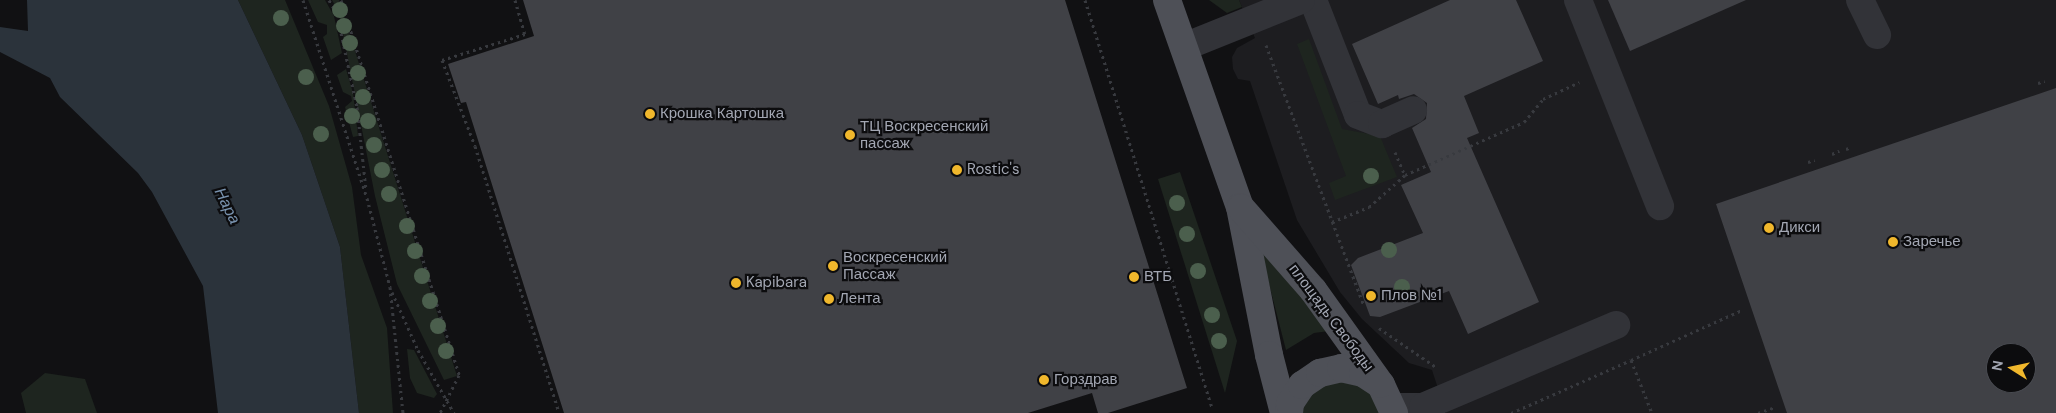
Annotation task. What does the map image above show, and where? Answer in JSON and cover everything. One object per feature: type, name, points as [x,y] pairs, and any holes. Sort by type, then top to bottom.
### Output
[{"type":"main road","name":"площадь Свободы","points":[[1167,0],[1240,207],[1269,354],[1284,413]]},
{"type":"main road","name":"площадь Свободы","points":[[1240,207],[1313,290],[1389,402]]},
{"type":"main road","name":"площадь Свободы","points":[[1289,413],[1290,403],[1302,385],[1320,373],[1341,368],[1363,373],[1389,402]]},
{"type":"lane","points":[[1184,47],[1301,0]]},
{"type":"lane","points":[[1313,0],[1358,115],[1382,124],[1414,110]]},
{"type":"lane","points":[[1578,0],[1660,206]]},
{"type":"lane","points":[[1860,0],[1877,35]]},
{"type":"lane","points":[[1389,402],[1423,407],[1616,326]]},
{"type":"path","points":[[303,0],[367,198],[390,287],[399,348],[403,413]]},
{"type":"path","points":[[329,0],[337,14],[357,107],[367,198]]},
{"type":"path","points":[[342,0],[459,375],[440,413]]},
{"type":"path","points":[[515,0],[526,34],[442,60],[456,104],[475,146],[559,413]]},
{"type":"path","points":[[1085,0],[1212,409]]},
{"type":"path","points":[[1256,18],[1366,313]]},
{"type":"path","points":[[1332,222],[1369,207],[1405,176],[1524,122],[1543,99],[1607,69]]},
{"type":"path","points":[[2038,83],[2045,81]]},
{"type":"path","points":[[1846,149],[1852,147]]},
{"type":"path","points":[[1832,154],[1839,151]]},
{"type":"path","points":[[1808,162],[1815,160]]},
{"type":"path","points":[[390,287],[418,350],[454,413]]},
{"type":"path","points":[[1511,413],[1742,310]]},
{"type":"path","points":[[1377,327],[1436,366]]},
{"type":"path","points":[[1631,360],[1652,413]]},
{"type":"path","points":[[1758,413],[1775,407]]},
{"type":"shaded area","points":[[238,0],[285,0],[329,106],[352,187],[361,255],[387,328],[393,413],[359,413],[340,247],[302,135]]},
{"type":"shaded area","points":[[308,0],[325,0],[334,16],[342,53],[331,60],[323,37],[327,34],[327,25],[318,22]]},
{"type":"shaded area","points":[[332,0],[339,0],[457,376],[444,380],[397,284],[375,196],[339,13]]},
{"type":"shaded area","points":[[1209,0],[1239,0],[1242,7],[1227,13]]},
{"type":"shaded area","points":[[1239,0],[2056,0],[2056,413],[1446,413],[1432,370],[1409,363],[1362,319],[1340,292],[1297,220],[1250,81],[1238,79],[1233,69],[1232,57],[1237,48],[1255,38]]},
{"type":"shaded area","points":[[1309,39],[1342,129],[1380,136],[1397,177],[1335,200],[1329,183],[1346,176],[1297,44]]},
{"type":"shaded area","points":[[346,69],[353,93],[358,136],[353,137],[345,107],[352,101],[351,96],[343,92],[337,75]]},
{"type":"shaded area","points":[[1180,172],[1237,341],[1225,393],[1158,179]]},
{"type":"shaded area","points":[[1259,245],[1329,331],[1314,333],[1286,350]]},
{"type":"shaded area","points":[[407,349],[414,350],[437,394],[434,398],[417,393],[410,378]]},
{"type":"shaded area","points":[[45,373],[85,379],[97,413],[26,413],[21,393]]},
{"type":"shaded area","points":[[1348,380],[1373,393],[1383,413],[1299,413],[1319,385]]},
{"type":"water","name":"Нара","points":[[27,0],[238,0],[302,135],[340,247],[359,413],[218,413],[203,286],[152,192],[138,173],[60,97],[50,78],[0,52],[0,27],[28,31]]},
{"type":"building","name":"Воскресенский Пассаж","points":[[523,0],[1065,0],[1187,388],[1108,413],[1098,413],[1092,393],[1028,413],[564,413],[466,102],[461,103],[448,64],[534,36]]},
{"type":"building","points":[[1450,0],[1516,0],[1543,61],[1464,96],[1479,133],[1467,138],[1539,302],[1468,334],[1449,291],[1380,317],[1370,316],[1351,265],[1358,258],[1423,233],[1401,185],[1431,172],[1412,128],[1426,119],[1427,103],[1414,94],[1399,99],[1398,95],[1378,104],[1352,44]]},
{"type":"building","points":[[1608,0],[1746,0],[1630,51]]},
{"type":"building","name":"Заречье","points":[[2056,88],[2056,413],[1787,413],[1716,204]]},
{"type":"place","name":"Крошка Картошка","points":[[650,114]]},
{"type":"place","name":"ТЦ Воскресенский пассаж","points":[[850,135]]},
{"type":"place","name":"Rostic's","points":[[957,170]]},
{"type":"place","name":"Дикси","points":[[1769,228]]},
{"type":"place","name":"Заречье","points":[[1893,242]]},
{"type":"place","name":"Воскресенский Пассаж","points":[[833,266]]},
{"type":"place","name":"ВТБ","points":[[1134,277]]},
{"type":"place","name":"Kapibara","points":[[736,283]]},
{"type":"place","name":"Плов №1","points":[[1371,296]]},
{"type":"place","name":"Лента","points":[[829,299]]},
{"type":"place","name":"Горздрав","points":[[1044,380]]}]
